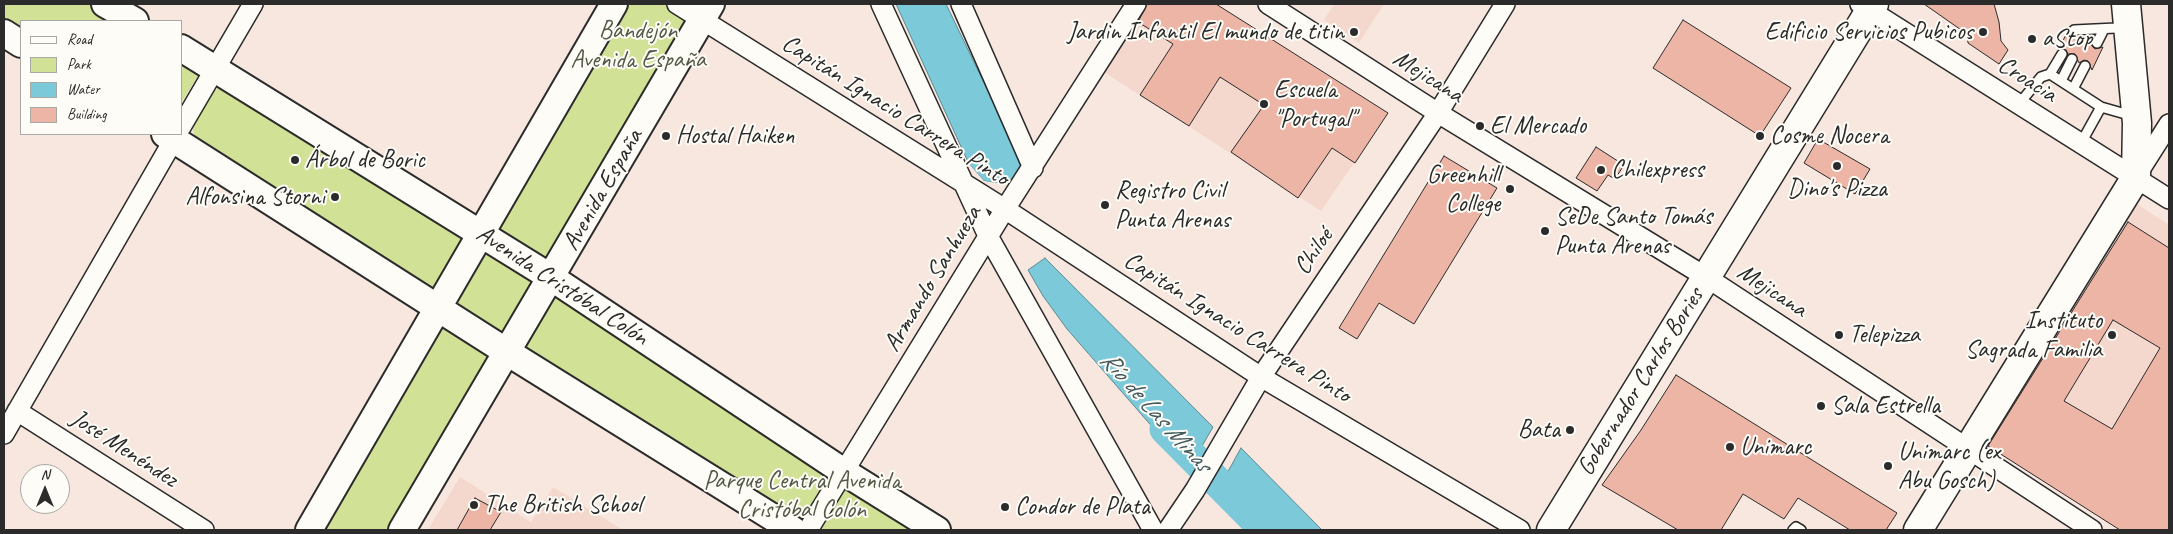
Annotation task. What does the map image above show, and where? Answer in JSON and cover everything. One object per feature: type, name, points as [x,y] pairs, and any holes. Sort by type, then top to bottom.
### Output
[{"type":"main road","points":[[105,4],[133,20]]},
{"type":"main road","points":[[309,530],[614,4]]},
{"type":"main road","name":"Gobernador Carlos Bories","points":[[1550,530],[1706,277],[1867,6]]},
{"type":"main road","name":"Avenida España","points":[[402,530],[506,352],[552,278],[706,12]]},
{"type":"main road","points":[[1918,530],[2136,177],[2135,108],[2119,19]]},
{"type":"main road","points":[[4,33],[20,43]]},
{"type":"main road","name":"Avenida Cristóbal Colón","points":[[182,49],[552,278],[844,472],[938,530]]},
{"type":"main road","points":[[177,135],[506,352],[793,530]]},
{"type":"street","points":[[182,121],[216,68],[252,4]]},
{"type":"street","name":"Capitán Ignacio Carrera Pinto","points":[[677,4],[706,12],[1261,377],[1520,530]]},
{"type":"street","points":[[881,4],[988,236],[1153,530]]},
{"type":"street","points":[[961,4],[1033,168]]},
{"type":"street","name":"Armando Sanhueza","points":[[808,530],[988,236],[1136,4]]},
{"type":"street","name":"Mejicana","points":[[1268,4],[1438,113],[1706,277],[2092,530]]},
{"type":"street","name":"Chiloé","points":[[1168,530],[1195,490],[1261,377],[1438,113],[1505,4]]},
{"type":"street","name":"Croacia","points":[[1867,6],[2169,199]]},
{"type":"street","points":[[2136,177],[2169,124]]},
{"type":"street","points":[[4,434],[173,135]]},
{"type":"street","name":"José Menéndez","points":[[17,411],[204,530]]},
{"type":"lane","points":[[2074,30],[2087,33],[2119,19]]},
{"type":"lane","points":[[2097,43],[2119,19]]},
{"type":"lane","points":[[2019,104],[2041,77],[2050,74],[2062,54]]},
{"type":"lane","points":[[2061,81],[2072,59]]},
{"type":"lane","points":[[2073,89],[2085,66]]},
{"type":"lane","points":[[2050,74],[2101,107],[2122,113],[2128,113],[2135,108]]},
{"type":"lane","points":[[2080,142],[2101,107]]},
{"type":"lane","points":[[1793,530],[1796,527],[1801,530]]},
{"type":"shaded area","name":"Escuela \"Portugal\"","points":[[1145,4],[1216,4],[1388,113],[1321,211],[1102,71]]},
{"type":"shaded area","name":"Jardin Infantil El mundo de titin","points":[[1334,4],[1384,4],[1359,43],[1324,20]]},
{"type":"shaded area","name":"Instituto Sagrada Familia","points":[[2137,204],[2169,225],[2169,530],[2120,530],[1986,445]]},
{"type":"shaded area","name":"The British School","points":[[460,477],[531,522],[553,487],[623,530],[433,530],[429,528]]},
{"type":"green space","points":[[4,4],[96,4],[121,20],[20,20],[20,32],[4,22]]},
{"type":"green space","name":"Bandejón Avenida España","points":[[624,4],[700,4],[391,530],[318,530]]},
{"type":"green space","points":[[182,59],[194,66],[198,76],[182,101]]},
{"type":"green space","points":[[226,87],[465,237],[432,292],[197,143],[192,127],[214,90]]},
{"type":"green space","name":"Parque Central Avenida Cristóbal Colón","points":[[551,295],[923,530],[792,530],[516,353]]},
{"type":"water","points":[[896,4],[946,4],[1026,170],[1003,184],[984,181],[969,164]]},
{"type":"water","points":[[1045,258],[1213,427],[1189,469],[1067,329],[1043,296],[1028,270]]},
{"type":"water","points":[[1241,448],[1322,530],[1254,530],[1216,493]]},
{"type":"pier","points":[[969,164],[984,181],[1003,184],[1026,170],[1027,172],[1003,187],[983,183],[967,166]]},
{"type":"building","name":"Escuela \"Portugal\"","points":[[1147,4],[1216,4],[1388,113],[1355,163],[1332,148],[1298,198],[1231,152],[1264,105],[1220,77],[1189,126],[1140,95],[1173,44],[1138,22]]},
{"type":"building","name":"Edificio Servicios Pubicos","points":[[1924,4],[1994,4],[1999,22],[2001,41],[2008,50],[1999,64],[1968,43],[1967,34]]},
{"type":"building","points":[[1683,20],[1791,88],[1760,136],[1653,68]]},
{"type":"building","points":[[2068,31],[2072,36],[2083,36],[2091,40],[2092,46],[2095,49],[2103,47],[2092,70],[2088,61],[2084,60],[2079,63],[2075,54],[2068,54],[2063,48],[2058,50]]},
{"type":"building","name":"Dino's Pizza","points":[[1818,139],[1870,169],[1855,194],[1804,163]]},
{"type":"building","name":"Chilexpress","points":[[1596,147],[1624,165],[1615,179],[1608,175],[1597,191],[1576,178]]},
{"type":"building","points":[[1444,156],[1497,188],[1414,324],[1379,303],[1357,339],[1339,328]]},
{"type":"building","name":"Instituto Sagrada Familia","points":[[2128,222],[2169,248],[2169,530],[2120,530],[1988,446]],"holes":[[[2113,320],[2160,348],[2112,429],[2064,401]]]},
{"type":"building","name":"Unimarc","points":[[1676,375],[1897,513],[1886,530],[1850,530],[1798,498],[1784,519],[1743,494],[1721,530],[1678,530],[1602,485],[1641,430]]},
{"type":"building","points":[[475,498],[501,512],[490,530],[457,530]]},
{"type":"waterway","name":"Río de Las Minas","points":[[1165,429],[1265,530]]},
{"type":"place","name":"Jardin Infantil El mundo de titin","points":[[1354,32]]},
{"type":"place","name":"Edificio Servicios Pubicos","points":[[1983,32]]},
{"type":"place","name":"aStop","points":[[2032,39]]},
{"type":"place","name":"Escuela \"Portugal\"","points":[[1264,104]]},
{"type":"place","name":"El Mercado","points":[[1480,126]]},
{"type":"place","name":"Hostal Haiken","points":[[666,136]]},
{"type":"place","name":"Cosme Nocera","points":[[1760,136]]},
{"type":"place","name":"Árbol de Boric","points":[[295,160]]},
{"type":"place","name":"Dino's Pizza","points":[[1837,166]]},
{"type":"place","name":"Chilexpress","points":[[1601,170]]},
{"type":"place","name":"Greenhill College","points":[[1510,189]]},
{"type":"place","name":"Alfonsina Storni","points":[[335,197]]},
{"type":"place","name":"Registro Civil Punta Arenas","points":[[1105,205]]},
{"type":"place","name":"SeDe Santo Tomás Punta Arenas","points":[[1545,231]]},
{"type":"place","name":"Telepizza","points":[[1839,335]]},
{"type":"place","name":"Instituto Sagrada Familia","points":[[2112,335]]},
{"type":"place","name":"Sala Estrella","points":[[1821,406]]},
{"type":"place","name":"Bata","points":[[1570,430]]},
{"type":"place","name":"Unimarc","points":[[1730,447]]},
{"type":"place","name":"Unimarc (ex Abu Gosch)","points":[[1888,466]]},
{"type":"place","name":"The British School","points":[[474,505]]},
{"type":"place","name":"Condor de Plata","points":[[1005,507]]}]
